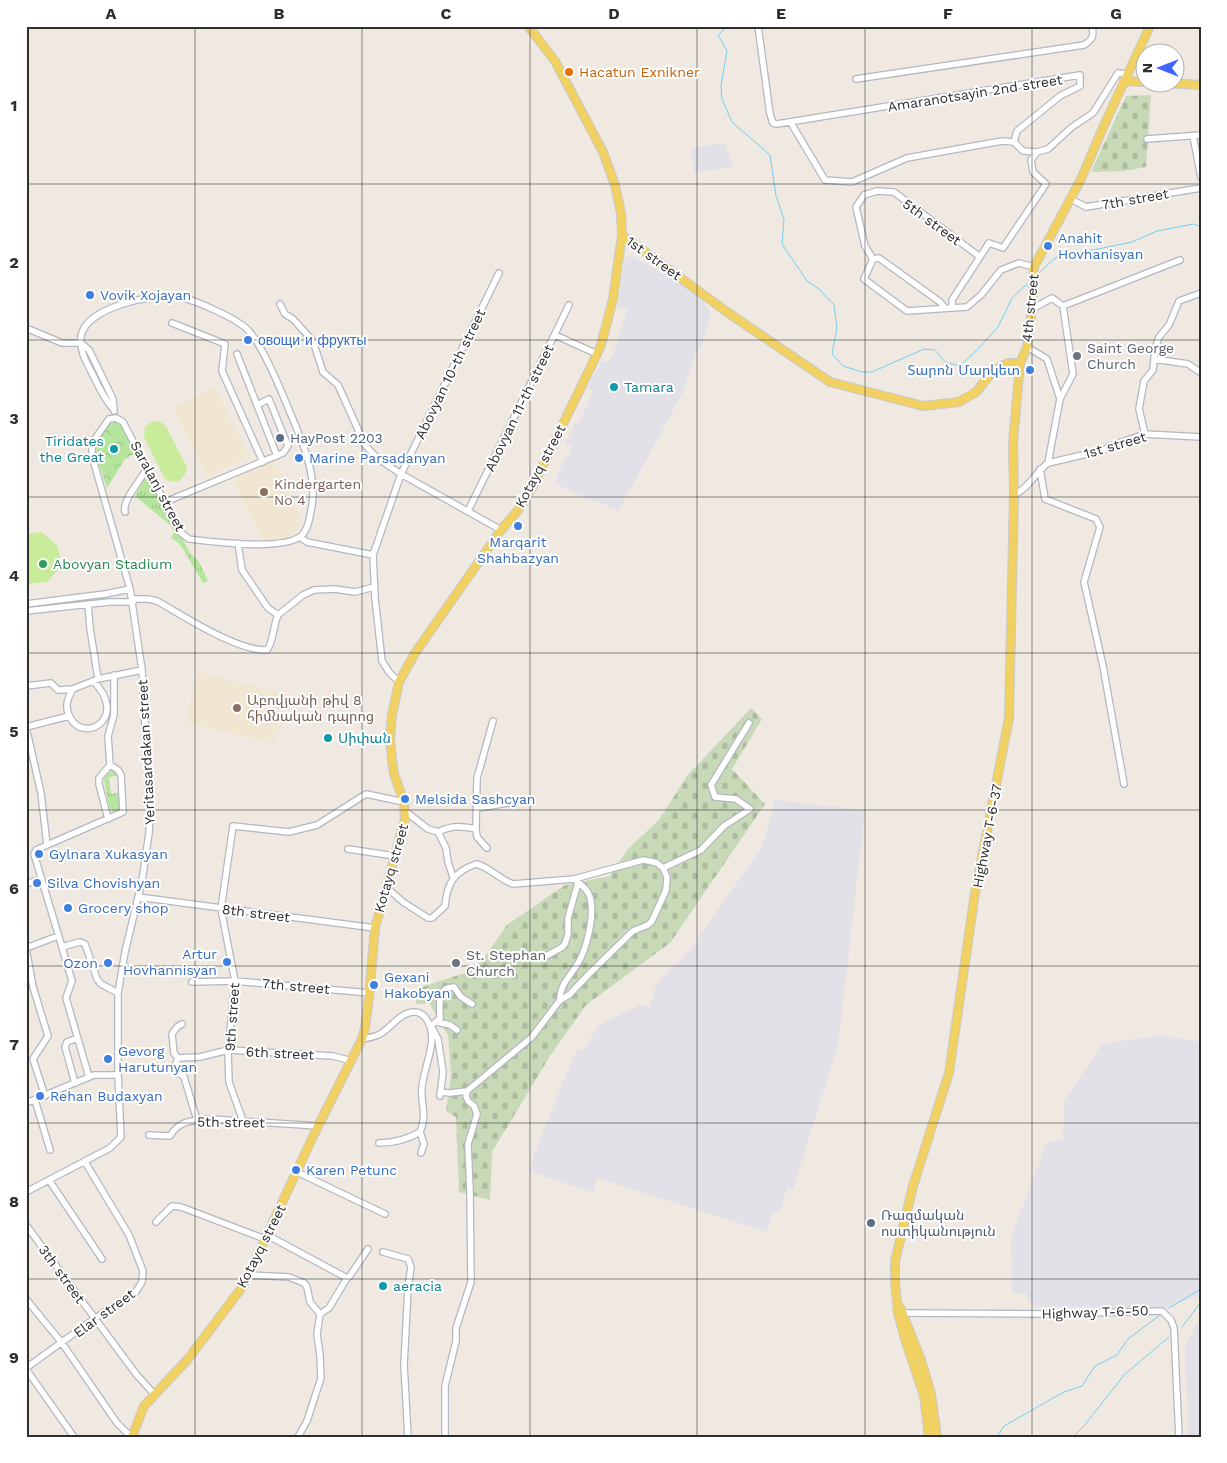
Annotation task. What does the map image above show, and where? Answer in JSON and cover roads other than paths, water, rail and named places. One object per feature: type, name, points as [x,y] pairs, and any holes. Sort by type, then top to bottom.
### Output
[{"type":"main road","name":"1st street","points":[[528,26],[555,61],[603,152],[618,194],[622,235],[727,312],[801,363],[830,382],[923,406],[959,402],[976,392],[994,370],[1008,363],[1020,363]]},
{"type":"main road","name":"4th street","points":[[1020,363],[1027,347],[1032,308],[1034,267],[1081,179],[1150,26]]},
{"type":"main road","points":[[1126,78],[1134,80]]},
{"type":"main road","points":[[1184,84],[1201,85]]},
{"type":"main road","name":"Kotayq street","points":[[131,1437],[144,1406],[188,1359],[243,1286],[318,1126],[362,1039],[366,1028],[375,928],[405,819],[404,802],[394,774],[390,738],[392,715],[399,682],[415,653],[501,530],[519,509],[532,486],[601,345],[613,299],[622,235]]},
{"type":"main road","name":"Highway T-6-37","points":[[937,1437],[921,1360],[900,1313],[897,1301],[894,1282],[895,1261],[913,1186],[949,1072],[975,893],[1009,718],[1014,495],[1013,443],[1020,363]]},
{"type":"main road","name":"Highway T-6-37","points":[[927,1395],[928,1437]]},
{"type":"street","name":"Amaranotsayin 2nd street","points":[[758,26],[770,114],[773,123],[777,124],[1080,75],[1080,86],[1060,96],[1017,131],[1014,142]]},
{"type":"street","points":[[856,79],[1084,45],[1093,39],[1092,26]]},
{"type":"street","points":[[791,123],[825,180],[852,182],[906,158],[1002,141],[1014,142],[1023,151],[1037,152],[1048,149],[1072,127],[1093,113],[1118,73],[1126,78]]},
{"type":"street","points":[[1147,139],[1201,135]]},
{"type":"street","points":[[1193,136],[1201,177]]},
{"type":"street","points":[[952,308],[952,300],[988,243],[1003,248],[1046,184],[1033,172],[1031,160],[1037,152]]},
{"type":"street","name":"7th street","points":[[1071,199],[1086,207],[1201,188]]},
{"type":"street","name":"5th street","points":[[873,259],[865,246],[856,207],[864,195],[878,191],[894,192],[980,257]]},
{"type":"street","points":[[945,308],[940,302],[879,258],[873,259],[864,279],[907,310],[967,307],[981,295],[1001,270],[1019,263],[1034,267]]},
{"type":"street","points":[[1063,306],[1180,260]]},
{"type":"street","name":"Abovyan 10-th street","points":[[373,555],[402,474],[499,273]]},
{"type":"street","points":[[1145,434],[1139,409],[1144,381],[1153,370],[1155,349],[1159,337],[1170,325],[1179,301],[1201,292]]},
{"type":"street","points":[[26,328],[62,343],[81,343],[85,328],[100,314],[123,304],[175,297],[187,299],[228,317],[248,330],[266,358],[288,406],[310,471],[312,500],[308,524],[300,537],[307,542],[373,555],[374,587],[382,661],[399,682]]},
{"type":"street","points":[[1032,308],[1052,298],[1063,306],[1073,374],[1060,399],[1048,463]]},
{"type":"street","points":[[280,304],[286,314],[313,341],[323,372],[338,386],[365,445],[377,458],[501,530]]},
{"type":"street","name":"Abovyan 11-th street","points":[[468,511],[569,305]]},
{"type":"street","points":[[172,323],[225,344],[222,371],[263,462]]},
{"type":"street","points":[[555,335],[597,354]]},
{"type":"street","name":"Saralanj street","points":[[81,343],[82,354],[107,403],[114,410],[115,418],[125,424],[180,532],[187,538],[238,543],[273,544],[300,537]]},
{"type":"street","points":[[1027,347],[1047,359],[1060,399]]},
{"type":"street","points":[[237,354],[278,456]]},
{"type":"street","points":[[1154,360],[1188,364],[1201,373]]},
{"type":"street","points":[[165,502],[283,453],[288,446],[269,399],[257,405]]},
{"type":"street","name":"Yeritasardakan street","points":[[26,1192],[110,1148],[122,1137],[118,1075],[118,993],[125,952],[138,898],[148,842],[150,816],[142,670],[132,600],[91,451],[96,435],[107,421],[115,418]]},
{"type":"street","name":"1st street","points":[[1014,495],[1022,492],[1040,469],[1048,463],[1104,450],[1110,446],[1145,434],[1201,438]]},
{"type":"street","points":[[125,512],[126,501],[144,474],[146,467]]},
{"type":"street","points":[[1040,469],[1045,499],[1096,519],[1100,527],[1084,582],[1124,784]]},
{"type":"street","points":[[238,543],[242,570],[268,608],[278,615]]},
{"type":"street","points":[[26,611],[148,598],[157,600],[225,638],[261,650],[267,650],[270,648],[278,615],[303,595],[314,590],[335,589],[355,592],[374,587]]},
{"type":"street","points":[[26,604],[105,594],[130,588]]},
{"type":"street","points":[[73,689],[67,703],[66,710],[69,716],[77,725],[87,728],[97,726],[106,718],[107,712],[105,698],[95,680],[88,604]]},
{"type":"street","points":[[26,686],[51,683],[58,690],[73,689],[95,680],[142,670]]},
{"type":"street","points":[[108,819],[99,784],[100,778],[110,765],[108,736],[114,716],[114,675]]},
{"type":"street","points":[[47,845],[41,793],[26,727],[69,716]]},
{"type":"street","points":[[487,848],[477,837],[478,778],[493,721]]},
{"type":"street","points":[[663,868],[701,850],[724,826],[750,809],[736,800],[715,797],[710,785],[749,723]]},
{"type":"street","points":[[89,1077],[66,998],[72,981],[40,879],[34,852],[123,812],[121,775],[118,770],[110,765]]},
{"type":"street","name":"9th street","points":[[243,1121],[229,1082],[228,1050],[235,981],[221,909],[233,826],[289,832],[318,825],[366,794],[404,802]]},
{"type":"street","points":[[478,808],[515,802]]},
{"type":"street","points":[[405,811],[428,829],[438,832],[448,827],[456,826],[476,829]]},
{"type":"street","points":[[438,832],[446,848],[453,876]]},
{"type":"street","points":[[348,849],[395,856]]},
{"type":"street","points":[[362,1039],[382,1034],[406,1013],[415,1012],[422,1014],[438,1039],[443,1072],[440,1094],[467,1091],[532,1037],[560,1000],[569,995],[633,931],[648,925],[652,921],[666,890],[666,877],[663,868],[657,863],[643,860],[576,881],[514,884],[476,864],[465,868],[453,876],[445,899],[445,906],[432,918],[424,916],[403,902],[386,887]]},
{"type":"street","points":[[26,884],[40,879]]},
{"type":"street","points":[[544,957],[565,944],[568,934],[568,918],[576,881]]},
{"type":"street","points":[[560,1000],[561,988],[578,963],[587,942],[591,913],[590,895],[576,881]]},
{"type":"street","name":"8th street","points":[[138,898],[375,928]]},
{"type":"street","points":[[45,1096],[33,1059],[48,1036],[33,987],[26,948],[58,936]]},
{"type":"street","points":[[62,947],[80,942],[85,944],[97,979],[101,984],[118,993]]},
{"type":"street","name":"7th street","points":[[192,982],[235,981],[370,993]]},
{"type":"street","points":[[26,990],[33,987]]},
{"type":"street","points":[[431,1026],[440,1018],[439,999],[446,988],[454,987],[461,997],[472,1004]]},
{"type":"street","points":[[437,1022],[450,1025],[457,1030]]},
{"type":"street","points":[[182,1024],[172,1034],[174,1053],[178,1058],[174,1069],[184,1077],[197,1120]]},
{"type":"street","points":[[421,1153],[424,1144],[420,1132],[425,1118],[422,1085],[432,1044],[431,1026]]},
{"type":"street","points":[[76,1083],[65,1047],[67,1042],[78,1038]]},
{"type":"street","name":"6th street","points":[[178,1058],[200,1057],[228,1050],[333,1056],[352,1060]]},
{"type":"street","points":[[26,1103],[94,1075],[118,1075]]},
{"type":"street","points":[[445,1437],[445,1386],[456,1341],[456,1328],[471,1282],[468,1144],[477,1114],[474,1106],[468,1101],[467,1091]]},
{"type":"street","points":[[35,1100],[50,1150]]},
{"type":"street","name":"5th street","points":[[149,1135],[170,1136],[179,1125],[197,1120],[318,1126]]},
{"type":"street","points":[[379,1143],[409,1138],[420,1132]]},
{"type":"street","name":"Elar street","points":[[26,1369],[94,1319],[135,1292],[142,1282],[143,1271],[129,1235],[85,1162]]},
{"type":"street","points":[[297,1172],[385,1214]]},
{"type":"street","points":[[49,1180],[102,1259]]},
{"type":"street","points":[[156,1222],[172,1206],[181,1207],[266,1237],[347,1278]]},
{"type":"street","name":"3th street","points":[[26,1225],[94,1319],[136,1374],[154,1394]]},
{"type":"street","points":[[298,1437],[307,1421],[321,1378],[317,1334],[320,1314],[329,1308],[347,1278],[349,1278],[368,1250]]},
{"type":"street","points":[[383,1252],[408,1259],[411,1267],[404,1365],[408,1437]]},
{"type":"street","points":[[248,1275],[289,1276],[304,1283],[307,1287],[310,1302],[320,1314]]},
{"type":"street","points":[[26,1299],[62,1343],[117,1423],[131,1437]]},
{"type":"street","name":"Highway T-6-50","points":[[900,1313],[1047,1314],[1162,1311],[1171,1320],[1174,1328],[1179,1437]]},
{"type":"street","points":[[26,1369],[74,1437]]},
{"type":"waterway","points":[[728,26],[718,35],[727,51],[721,86],[722,99],[732,122],[770,155],[776,196],[784,219],[782,244],[807,281],[819,289],[834,305],[837,328],[832,354],[843,366],[862,372],[872,372],[924,349],[935,350],[945,362],[960,366],[998,327],[1012,298],[1027,284]]},
{"type":"waterway","points":[[1038,274],[1055,258],[1074,252],[1132,242],[1157,231],[1194,224],[1201,227]]},
{"type":"waterway","points":[[1169,1308],[1201,1289]]},
{"type":"waterway","points":[[1182,1327],[1201,1302]]},
{"type":"waterway","points":[[997,1437],[1004,1426],[1064,1392],[1082,1386],[1095,1366],[1117,1355],[1128,1339],[1160,1315]]},
{"type":"waterway","points":[[1073,1437],[1084,1426],[1124,1375],[1169,1337]]},
{"type":"place","name":"Hacatun Exnikner","points":[[569,72]]},
{"type":"place","name":"Anahit Hovhanisyan","points":[[1048,246]]},
{"type":"place","name":"Vovik Xojayan","points":[[90,295]]},
{"type":"place","name":"овощи и фрукты","points":[[248,340]]},
{"type":"place","name":"Saint George Church","points":[[1077,356]]},
{"type":"place","name":"Տարոն Մարկետ","points":[[1030,370]]},
{"type":"place","name":"Tamara","points":[[614,387]]},
{"type":"place","name":"HayPost 2203","points":[[280,438]]},
{"type":"place","name":"Tiridates the Great","points":[[114,449]]},
{"type":"place","name":"Marine Parsadanyan","points":[[299,458]]},
{"type":"place","name":"Kindergarten No 4","points":[[264,492]]},
{"type":"place","name":"Marqarit Shahbazyan","points":[[518,526]]},
{"type":"place","name":"Abovyan Stadium","points":[[43,564]]},
{"type":"place","name":"Աբովյանի թիվ 8 հիմնական դպրոց","points":[[237,708]]},
{"type":"place","name":"Սիփան","points":[[328,738]]},
{"type":"place","name":"Melsida Sashcyan","points":[[405,799]]},
{"type":"place","name":"Gylnara Xukasyan","points":[[39,854]]},
{"type":"place","name":"Silva Chovishyan","points":[[37,883]]},
{"type":"place","name":"Grocery shop","points":[[68,908]]},
{"type":"place","name":"Artur Hovhannisyan","points":[[227,962]]},
{"type":"place","name":"Ozon","points":[[108,963]]},
{"type":"place","name":"St. Stephan Church","points":[[456,963]]},
{"type":"place","name":"Gexani Hakobyan","points":[[374,985]]},
{"type":"place","name":"Gevorg Harutunyan","points":[[108,1059]]},
{"type":"place","name":"Rehan Budaxyan","points":[[40,1096]]},
{"type":"place","name":"Karen Petunc","points":[[296,1170]]},
{"type":"place","name":"Ռազմական ոստիկանություն","points":[[871,1223]]},
{"type":"place","name":"aeracia","points":[[383,1286]]}]
